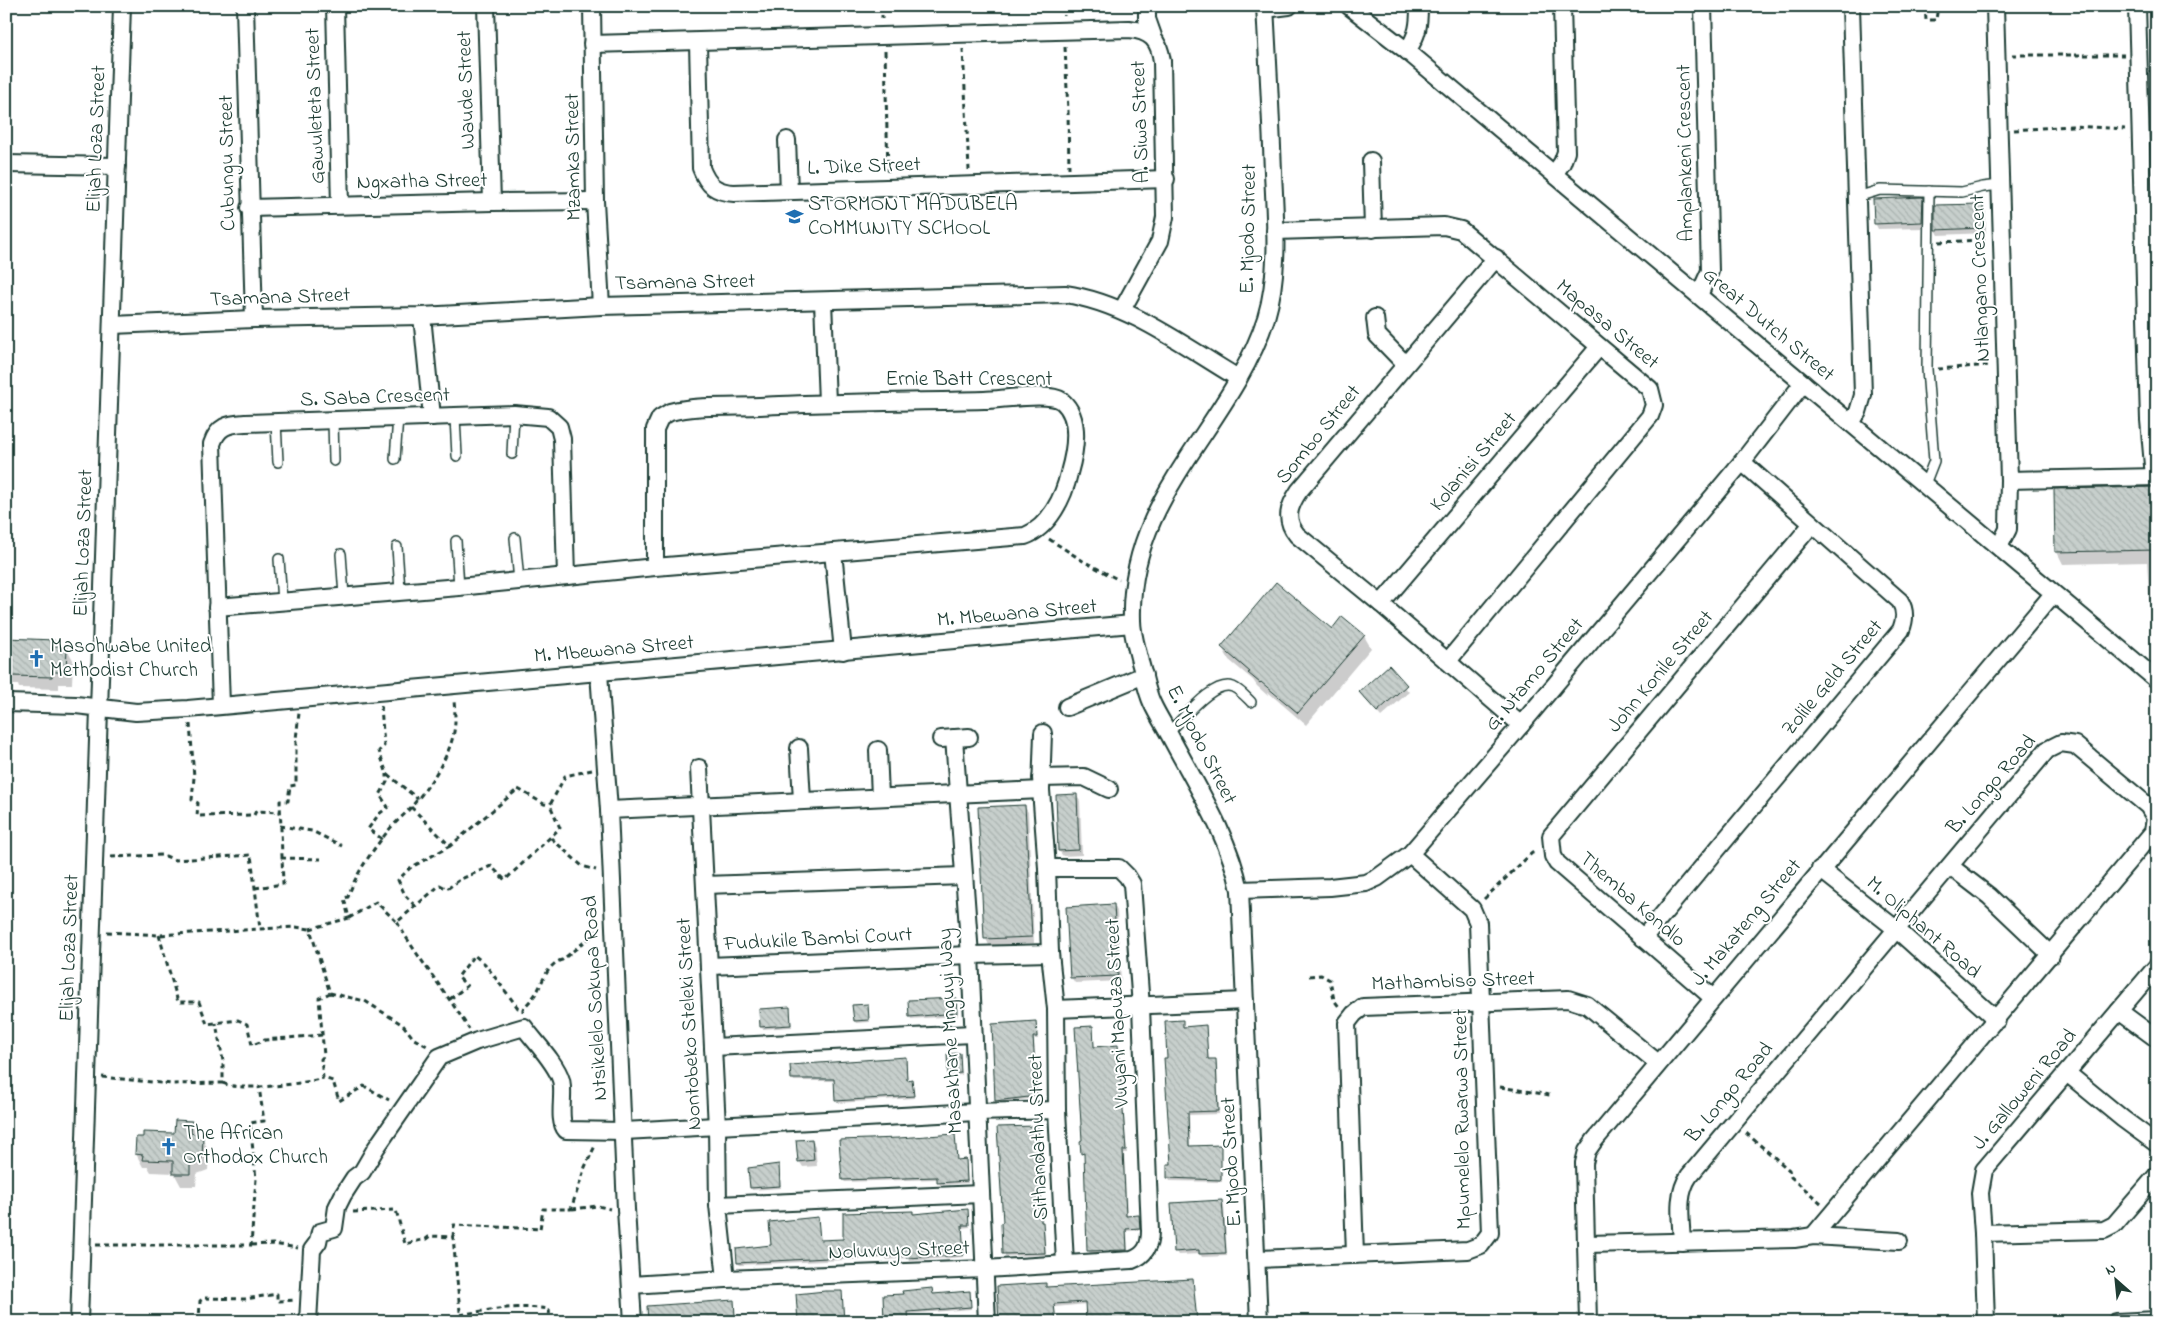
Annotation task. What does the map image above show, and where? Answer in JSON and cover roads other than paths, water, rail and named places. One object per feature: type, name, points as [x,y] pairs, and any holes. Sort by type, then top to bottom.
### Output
[{"type":"street","name":"Elijah Loza Street","points":[[79,1322],[122,6]]},
{"type":"street","name":"Cubungu Street","points":[[245,6],[249,208],[254,319]]},
{"type":"street","name":"Gawuleteta Street","points":[[335,6],[340,205]]},
{"type":"street","name":"Waude Street","points":[[486,6],[492,202]]},
{"type":"street","name":"Mzamka Street","points":[[592,6],[595,201],[601,306]]},
{"type":"street","points":[[1147,6],[1147,19],[1153,36]]},
{"type":"street","points":[[1265,8],[1290,6]]},
{"type":"street","name":"Great Dutch Street","points":[[1349,6],[1407,51],[2157,680]]},
{"type":"street","points":[[1407,51],[1416,38],[1419,27],[1419,6]]},
{"type":"street","points":[[1554,174],[1562,163],[1566,152],[1562,6]]},
{"type":"street","name":"Amplankeni Crescent","points":[[1699,295],[1710,271],[1704,6]]},
{"type":"street","points":[[1851,6],[1863,395],[1858,412],[1851,423]]},
{"type":"street","name":"Ntlangano Crescent","points":[[1995,6],[2009,480],[2008,528],[1999,547]]},
{"type":"street","points":[[2009,480],[2156,477],[2149,420],[2137,6]]},
{"type":"street","name":"E. Mjodo Street","points":[[1259,1322],[1258,1259],[1240,890],[1235,864],[1220,827],[1152,702],[1132,624],[1133,591],[1140,550],[1155,513],[1181,466],[1238,378],[1254,346],[1269,308],[1274,272],[1275,231],[1265,8]]},
{"type":"street","name":"A. Siwa Street","points":[[592,44],[698,43],[884,35],[1129,29],[1145,32],[1153,36],[1159,48],[1162,61],[1166,179],[1165,217],[1160,241],[1122,310]]},
{"type":"street","name":"L. Dike Street","points":[[698,43],[701,168],[708,183],[718,191],[789,191],[1166,179]]},
{"type":"street","points":[[787,140],[789,191]]},
{"type":"street","points":[[1371,161],[1373,229]]},
{"type":"street","points":[[6,164],[117,166]]},
{"type":"street","name":"Ngxatha Street","points":[[249,208],[595,201]]},
{"type":"street","name":"Mapasa Street","points":[[1275,231],[1444,226],[1466,232],[1650,389],[1654,405],[1650,416],[1448,661]]},
{"type":"street","name":"Sombo Street","points":[[1496,258],[1299,490],[1289,508],[1288,515],[1297,535],[1381,604],[1521,725]]},
{"type":"street","name":"Tsamana Street","points":[[112,326],[254,319],[422,316],[601,306],[1056,294],[1084,297],[1122,310],[1238,378]]},
{"type":"street","points":[[824,301],[827,402]]},
{"type":"street","points":[[422,316],[432,417]]},
{"type":"street","points":[[1375,318],[1377,335],[1405,364]]},
{"type":"street","name":"Kolanisi Street","points":[[1381,604],[1599,347]]},
{"type":"street","name":"G. Ntamo Street","points":[[1240,890],[1330,887],[1366,883],[1377,878],[1410,854],[1742,462],[1803,383]]},
{"type":"street","name":"Ernie Batt Crescent","points":[[655,567],[655,429],[663,416],[675,410],[827,402],[986,400],[1052,397],[1061,400],[1070,412],[1074,422],[1075,437],[1072,462],[1066,484],[1045,522],[1036,531],[1025,536],[999,539],[833,552]]},
{"type":"street","name":"S. Saba Crescent","points":[[221,706],[212,444],[219,430],[225,426],[276,422],[514,414],[548,417],[559,427],[562,439],[566,576]]},
{"type":"street","name":"Zolile Geld Street","points":[[1643,938],[1901,630],[1904,622],[1905,612],[1900,601],[1742,462]]},
{"type":"street","name":"John Konile Street","points":[[1551,850],[1551,836],[1812,524]]},
{"type":"street","points":[[217,607],[459,587],[655,567],[833,552],[843,651]]},
{"type":"street","name":"J. Makateng Street","points":[[1588,1322],[1584,1164],[1587,1151],[1820,869],[2053,594]]},
{"type":"street","name":"M. Mbewana Street","points":[[6,703],[76,705],[99,709],[146,712],[298,701],[1132,624]]},
{"type":"street","name":"Ntsikelelo Sokupa Road","points":[[599,673],[609,810],[626,1209],[633,1322]]},
{"type":"street","points":[[1067,708],[1144,675]]},
{"type":"street","name":"Sithandathu Street","points":[[1041,733],[1041,784],[1047,868],[1050,953],[1056,1009],[1057,1110],[1065,1263]]},
{"type":"street","name":"Masakhane Mnguyi Way","points":[[955,738],[963,876],[970,955],[972,1034],[987,1322]]},
{"type":"street","name":"B. Longo Road","points":[[1682,1242],[1680,1196],[1682,1185],[2047,750],[2054,745],[2068,743],[2075,745],[2148,806],[2155,822],[2150,837],[1813,1236]]},
{"type":"street","points":[[799,748],[802,800]]},
{"type":"street","points":[[878,750],[880,796]]},
{"type":"street","name":"Nontobeko Steleki Street","points":[[698,768],[713,1047],[718,1205],[726,1279]]},
{"type":"street","points":[[609,810],[700,807],[880,796],[958,795],[1084,778],[1109,789]]},
{"type":"street","name":"Themba Kondlo","points":[[1551,850],[1557,863],[1713,998]]},
{"type":"street","name":"Mpumelelo Rwarwa Street","points":[[1258,1259],[1468,1250],[1474,1249],[1486,1240],[1490,1233],[1478,923],[1472,909],[1410,854]]},
{"type":"street","points":[[1950,866],[1990,896],[2051,955]]},
{"type":"street","name":"Vuyani Mapuza Street","points":[[1047,868],[1119,868],[1132,884],[1141,1007],[1150,1231]]},
{"type":"street","name":"M. Oliphant Road","points":[[1820,869],[1896,929],[1997,1020]]},
{"type":"street","points":[[705,885],[963,876]]},
{"type":"street","name":"Fudukile Bambi Court","points":[[709,966],[1050,953]]},
{"type":"street","name":"J. Galloweni Road","points":[[1986,1322],[1980,1193],[1984,1170],[2157,966]]},
{"type":"street","name":"Mathambiso Street","points":[[1355,1255],[1348,1023],[1359,1009],[1367,1005],[1578,1000],[1587,1004],[1658,1063]]},
{"type":"street","points":[[1056,1009],[1141,1007],[1245,1001]]},
{"type":"street","points":[[2119,1011],[2157,1039]]},
{"type":"street","points":[[308,1322],[312,1250],[318,1242],[320,1232],[334,1228],[337,1207],[351,1182],[362,1172],[401,1111],[439,1057],[477,1040],[524,1027],[558,1073],[562,1092],[561,1123],[566,1130],[571,1131],[624,1131],[976,1112],[1057,1110]]},
{"type":"street","points":[[713,1047],[972,1034]]},
{"type":"street","points":[[2067,1072],[2122,1119],[2157,1144]]},
{"type":"street","points":[[1983,1233],[2104,1230],[2114,1225],[2157,1176]]},
{"type":"street","points":[[718,1205],[981,1194]]},
{"type":"street","name":"Noluvuyo Street","points":[[631,1285],[726,1279],[985,1269],[1132,1260],[1139,1258],[1147,1249],[1150,1231]]},
{"type":"street","points":[[1587,1244],[1794,1239],[1813,1236],[1899,1241]]},
{"type":"street","points":[[2116,1322],[2157,1320]]},
{"type":"lane","points":[[1857,197],[1880,190],[1962,192],[2000,185]]},
{"type":"lane","points":[[1925,484],[1934,461],[1927,369],[1929,191]]},
{"type":"lane","points":[[512,454],[514,414]]},
{"type":"lane","points":[[455,417],[457,456]]},
{"type":"lane","points":[[395,459],[398,418]]},
{"type":"lane","points":[[333,420],[334,461]]},
{"type":"lane","points":[[276,422],[278,462]]},
{"type":"lane","points":[[515,538],[519,581]]},
{"type":"lane","points":[[456,541],[459,587]]},
{"type":"lane","points":[[397,547],[400,591]]},
{"type":"lane","points":[[341,554],[344,596]]},
{"type":"lane","points":[[279,559],[282,602]]},
{"type":"lane","points":[[1168,734],[1208,693],[1220,686],[1233,687],[1251,702]]},
{"type":"place","name":"STORMONT MADUBELA COMMUNITY SCHOOL","points":[[794,217]]},
{"type":"place","name":"Masohwabe United Methodist Church","points":[[36,659]]},
{"type":"place","name":"The African Orthodox Church","points":[[169,1146]]}]
